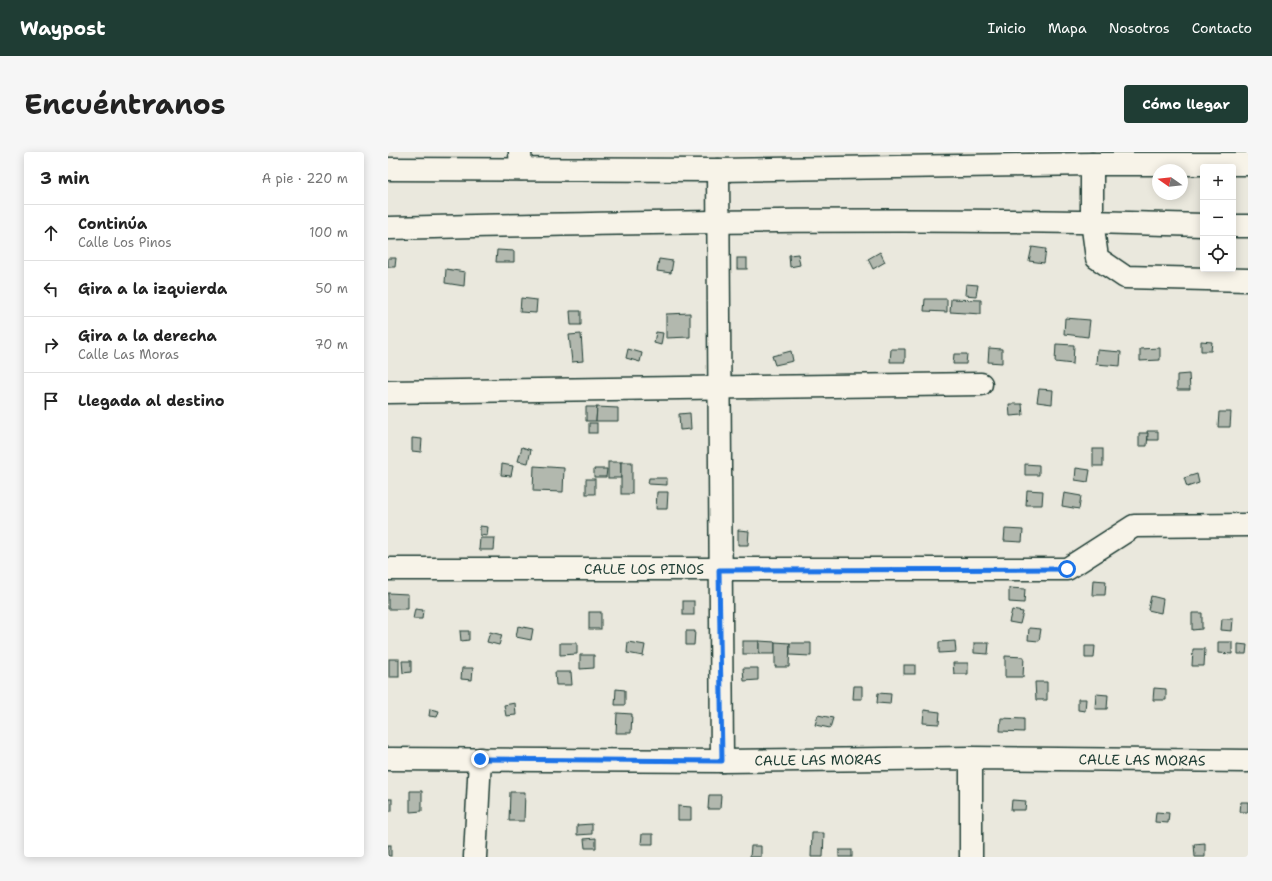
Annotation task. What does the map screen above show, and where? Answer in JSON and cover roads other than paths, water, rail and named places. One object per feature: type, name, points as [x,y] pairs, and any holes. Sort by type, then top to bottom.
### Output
[{"type":"street","points":[[388,169],[520,160],[718,170],[907,159],[1092,164],[1248,164]]},
{"type":"street","points":[[1092,164],[1092,221],[1097,258],[1125,277],[1248,280]]},
{"type":"street","points":[[718,170],[719,570],[722,761]]},
{"type":"street","points":[[388,228],[718,220],[1092,221],[1200,225]]},
{"type":"street","points":[[1236,226],[1248,226]]},
{"type":"street","points":[[388,392],[981,384]]},
{"type":"street","name":"CALLE LOS PINOS","points":[[388,569],[1067,569],[1134,526],[1248,525]]},
{"type":"street","name":"CALLE LAS MORAS","points":[[388,758],[722,761],[971,758],[1248,761]]},
{"type":"street","points":[[971,758],[971,857]]},
{"type":"street","points":[[475,857],[480,759]]}]
